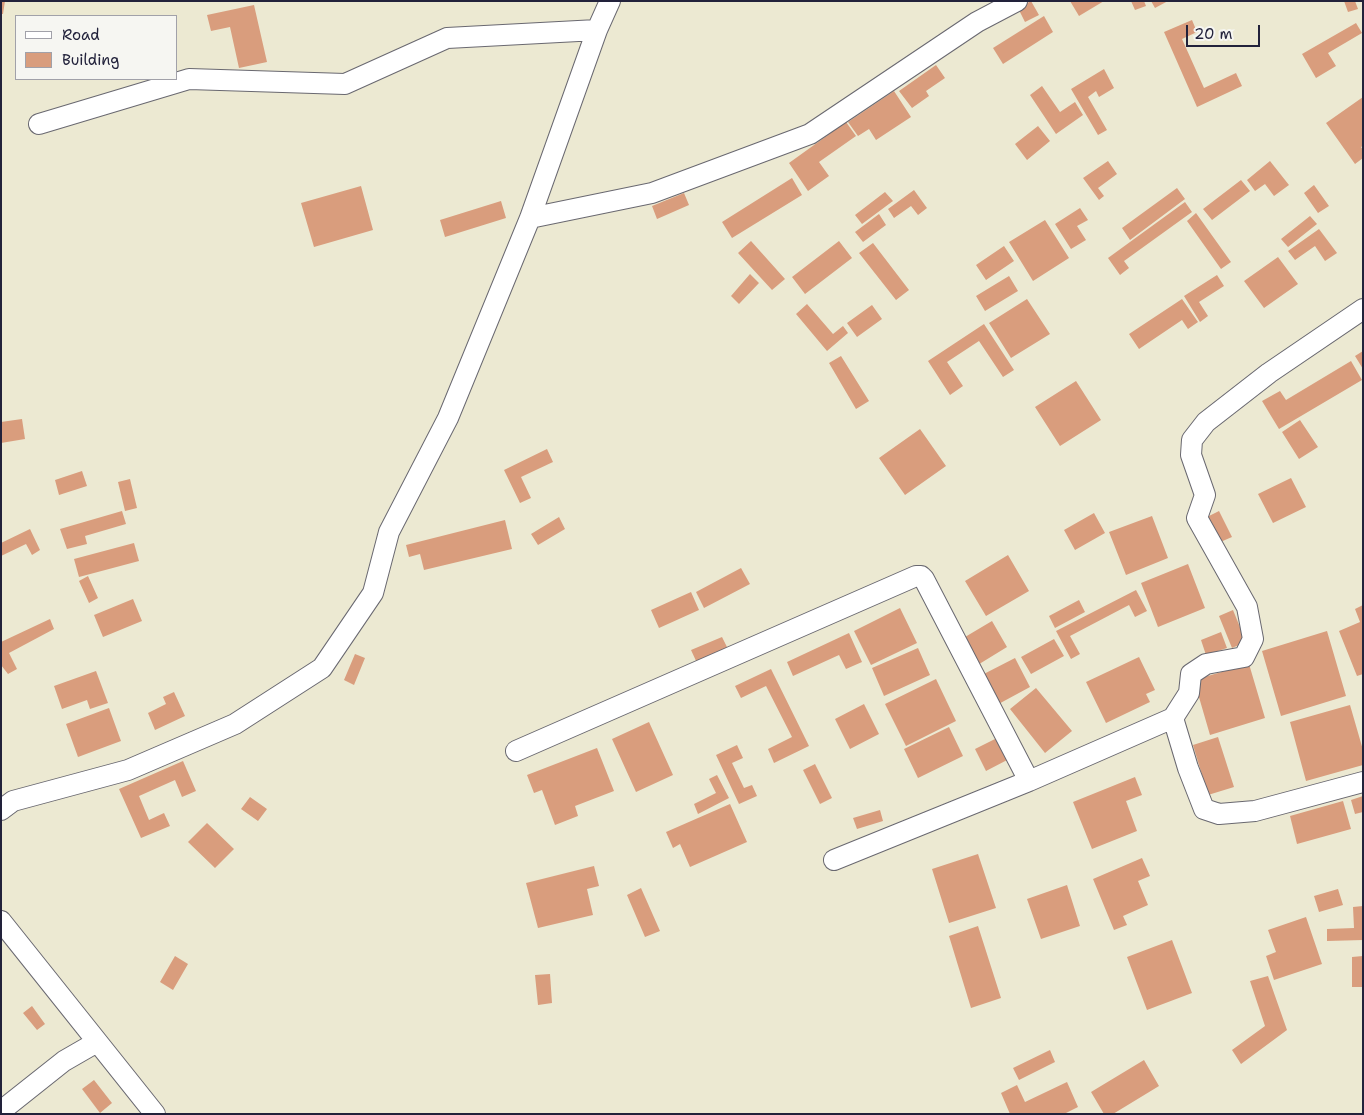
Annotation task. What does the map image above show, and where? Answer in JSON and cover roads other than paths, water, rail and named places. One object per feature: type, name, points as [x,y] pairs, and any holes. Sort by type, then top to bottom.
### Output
[{"type":"street","points":[[1,810],[13,801],[128,770],[235,724],[322,668],[373,593],[388,532],[448,418],[530,218],[597,30],[610,1]]},
{"type":"street","points":[[530,218],[652,193],[810,134],[977,22],[1017,1]]},
{"type":"street","points":[[39,124],[189,79],[345,84],[447,38],[597,30]]},
{"type":"street","points":[[834,860],[1029,781],[1173,718],[1189,693],[1190,674],[1206,664],[1244,657],[1254,639],[1247,607],[1196,518],[1205,496],[1191,455],[1192,440],[1206,422],[1269,373],[1363,308]]},
{"type":"street","points":[[516,751],[916,576],[921,576],[1029,781]]},
{"type":"street","points":[[1173,718],[1188,768],[1204,809],[1219,814],[1255,811],[1363,782]]},
{"type":"street","points":[[1,922],[155,1114]]},
{"type":"street","points":[[1,1111],[64,1061],[98,1042]]}]
